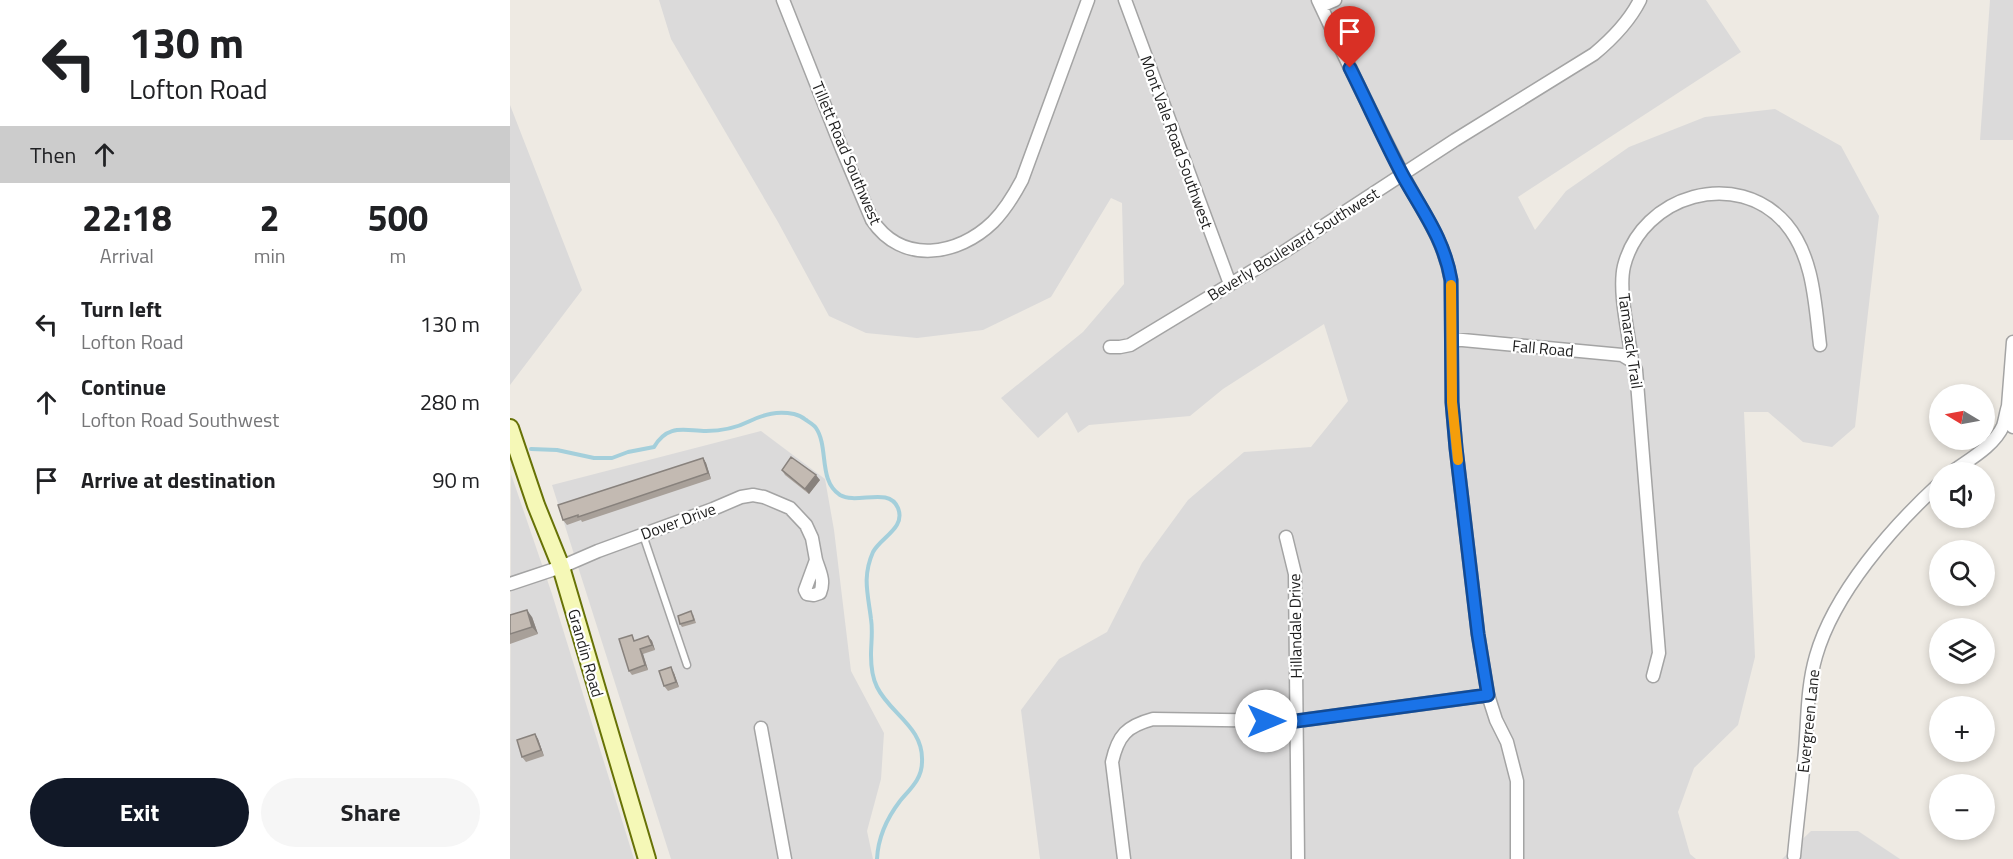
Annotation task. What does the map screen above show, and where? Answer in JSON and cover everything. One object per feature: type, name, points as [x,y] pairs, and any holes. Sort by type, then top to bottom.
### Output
[{"type":"street","name":"Tillett Road Southwest","points":[[783,0],[872,220],[879,231],[890,241],[903,247],[926,251],[950,248],[977,235],[992,222],[1014,195],[1022,180],[1088,0]]},
{"type":"street","name":"Mont Vale Road Southwest","points":[[1125,0],[1230,284]]},
{"type":"street","points":[[1335,0],[1320,3],[1402,174],[1442,244],[1448,262],[1451,280],[1452,402],[1456,448],[1478,634],[1488,695],[1496,720],[1507,742],[1517,781],[1517,859]]},
{"type":"street","name":"Beverly Boulevard Southwest","points":[[1110,347],[1130,345],[1282,254],[1402,174],[1594,54],[1625,24],[1640,0]]},
{"type":"street","name":"Tamarack Trail","points":[[1653,676],[1659,653],[1644,454],[1636,370],[1632,361],[1622,278],[1629,251],[1651,220],[1663,210],[1689,198],[1710,194],[1735,195],[1750,199],[1775,213],[1799,245],[1809,269],[1820,345]]},
{"type":"street","name":"Fall Road","points":[[1452,339],[1622,355],[1632,361]]},
{"type":"street","points":[[1966,462],[1988,446],[2003,425],[2008,406],[2013,342]]},
{"type":"street","points":[[2008,406],[2013,427]]},
{"type":"street","name":"Grandin Road","points":[[510,428],[536,505],[561,567],[647,859]]},
{"type":"street","name":"Evergreen Lane","points":[[1794,856],[1811,676],[1823,636],[1845,596],[1889,534],[1929,493]]},
{"type":"street","name":"Dover Drive","points":[[510,584],[561,567],[741,497],[753,495],[790,508],[800,517],[812,538],[816,560]]},
{"type":"street","name":"Hillandale Drive","points":[[1286,537],[1295,574],[1298,859]]},
{"type":"street","points":[[1124,859],[1112,762],[1115,747],[1121,736],[1141,722],[1154,719],[1296,721],[1488,695]]},
{"type":"street","points":[[761,728],[785,859]]},
{"type":"lane","points":[[643,534],[687,665]]},
{"type":"shaded area","points":[[659,0],[1706,0],[1741,52],[1518,197],[1535,230],[1566,191],[1629,147],[1705,117],[1775,109],[1841,146],[1879,216],[1855,427],[1832,447],[1803,442],[1768,412],[1744,412],[1755,657],[1738,725],[1694,768],[1678,812],[1690,854],[1696,859],[1040,859],[1021,710],[1059,659],[1107,632],[1142,563],[1188,500],[1244,452],[1311,447],[1348,401],[1324,324],[1223,389],[1190,416],[1089,425],[1078,433],[1067,412],[1038,438],[1001,398],[1083,332],[1124,284],[1122,203],[1111,198],[1051,297],[983,330],[917,338],[866,333],[829,316],[778,222],[671,39]]},
{"type":"shaded area","points":[[1990,0],[2013,0],[2013,140],[1980,140]]},
{"type":"shaded area","points":[[510,105],[582,290],[510,385]]},
{"type":"shaded area","points":[[761,431],[825,479],[834,530],[851,671],[884,733],[881,779],[867,831],[873,859],[671,859],[552,485]]},
{"type":"shaded area","points":[[511,474],[552,594],[634,859],[510,859]]},
{"type":"shaded area","points":[[1811,831],[1858,831],[1900,859],[1782,859]]},
{"type":"building","points":[[791,457],[816,475],[805,489],[782,470]]},
{"type":"building","points":[[703,458],[708,473],[563,520],[558,505]]},
{"type":"building","points":[[527,610],[532,627],[510,634],[510,615]]},
{"type":"building","points":[[691,611],[694,620],[680,624],[678,616]]},
{"type":"building","points":[[632,635],[634,641],[648,636],[652,645],[640,649],[645,665],[629,671],[619,639]]},
{"type":"building","points":[[671,667],[676,682],[664,686],[659,671]]},
{"type":"building","points":[[535,734],[541,750],[522,757],[517,740]]},
{"type":"waterway","points":[[531,449],[557,450],[594,458],[612,458],[654,447],[659,439],[671,431],[723,430],[771,414],[794,414],[816,428],[820,436],[826,473],[833,489],[847,498],[880,497],[894,502],[900,515],[899,521],[873,552],[868,570],[872,667],[875,683],[883,697],[918,739],[922,762],[918,779],[887,821],[879,843],[877,859]]},
{"type":"slow traffic","points":[[1451,285],[1452,402],[1458,460]]},
{"type":"route","points":[[1266,721],[1296,721],[1488,695],[1478,634],[1456,448],[1452,402],[1451,280],[1448,262],[1442,244],[1402,174],[1350,68]]}]
